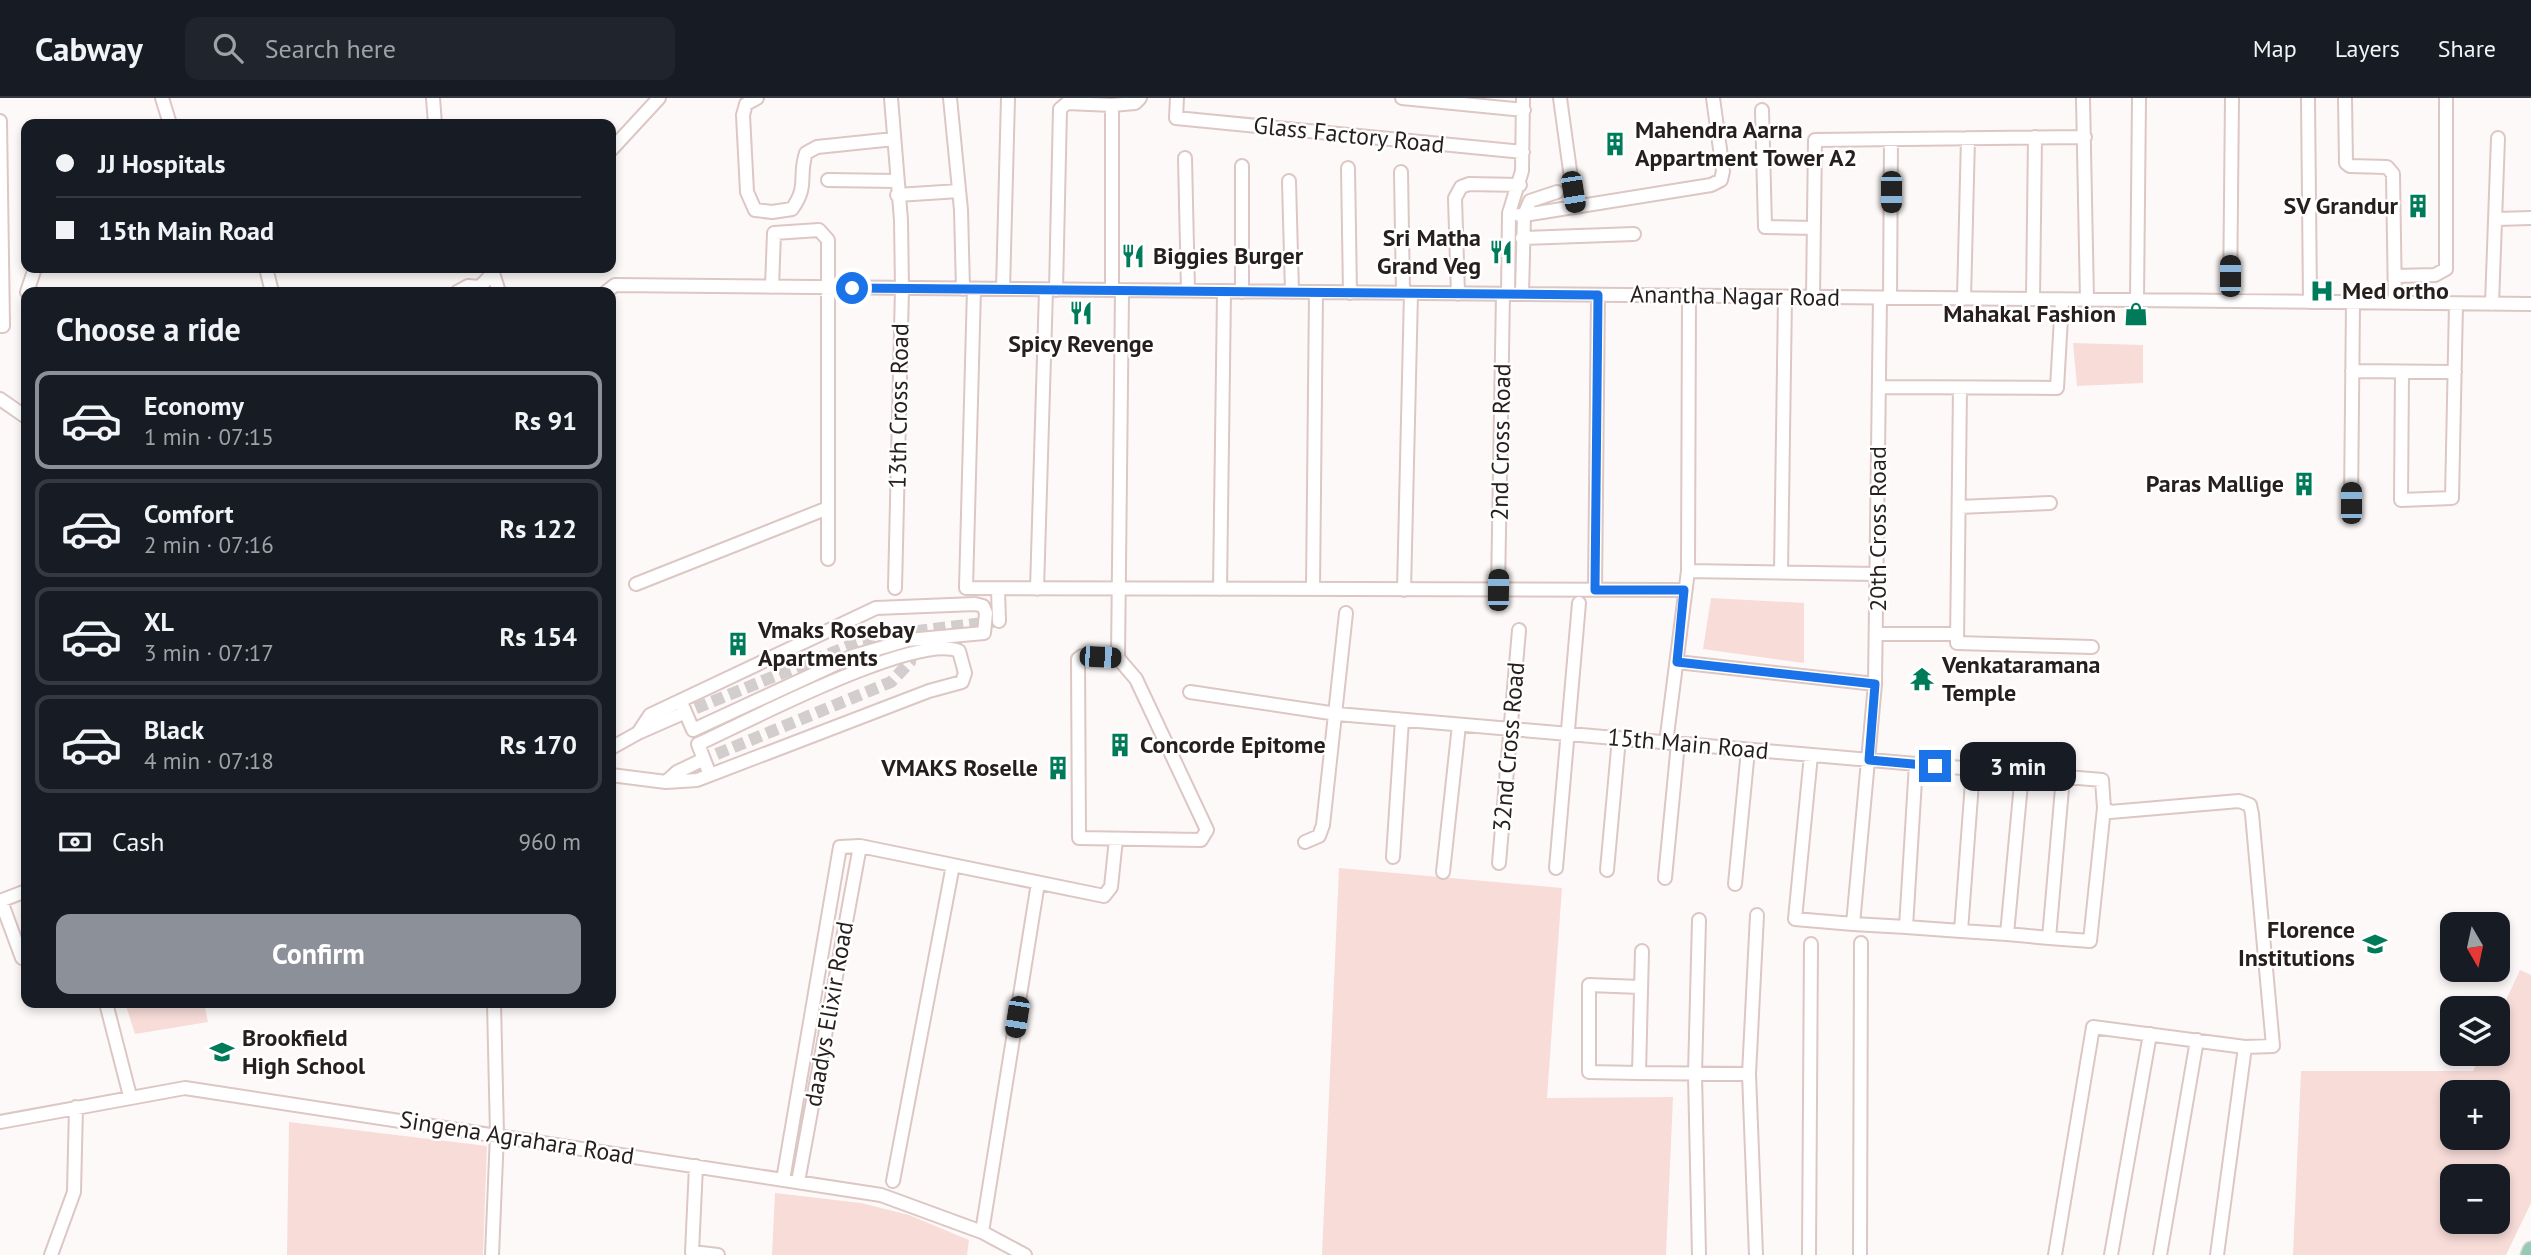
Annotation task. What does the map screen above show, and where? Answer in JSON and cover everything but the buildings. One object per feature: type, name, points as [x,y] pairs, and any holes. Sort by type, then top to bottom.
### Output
[{"type":"street","points":[[162,98],[168,119]]},
{"type":"street","points":[[433,98],[435,119]]},
{"type":"street","points":[[616,145],[659,98]]},
{"type":"street","points":[[757,98],[746,104],[743,115],[747,192],[755,210],[772,212],[792,209],[803,193],[802,163],[806,153],[817,147],[894,139]]},
{"type":"street","name":"13th Cross Road","points":[[891,98],[902,288],[895,588]]},
{"type":"street","points":[[950,98],[968,289],[967,589],[1684,590]]},
{"type":"street","points":[[1003,289],[1008,98]]},
{"type":"street","points":[[1037,589],[1060,109],[1068,103],[1092,101],[1112,105],[1135,103],[1140,98]]},
{"type":"street","name":"Glass Factory Road","points":[[1177,98],[1176,118],[1523,152]]},
{"type":"street","name":"Glass Factory Road","points":[[1402,98],[1523,104]]},
{"type":"street","points":[[1560,98],[1575,207]]},
{"type":"street","points":[[1509,217],[1711,185],[1721,180],[1723,171],[1713,98]]},
{"type":"street","points":[[2083,98],[2087,300]]},
{"type":"street","points":[[2137,300],[2139,98]]},
{"type":"street","points":[[2230,301],[2232,98]]},
{"type":"street","points":[[2308,98],[2310,302]]},
{"type":"street","points":[[2345,98],[2346,163],[2350,166],[2387,167],[2393,174],[2395,303]]},
{"type":"street","points":[[2395,276],[2435,275],[2446,269],[2446,98]]},
{"type":"street","name":"2nd Cross Road","points":[[1498,590],[1505,294],[1509,217],[1520,185],[1523,104]]},
{"type":"street","points":[[1112,105],[1117,291],[1118,658],[1136,679],[1207,830],[1201,840],[1079,838],[1078,659],[1082,656],[1118,658]]},
{"type":"street","points":[[1762,110],[1765,227],[1814,228]]},
{"type":"street","points":[[0,121],[3,326],[0,326]]},
{"type":"street","points":[[1813,297],[1815,140],[2085,136]]},
{"type":"street","points":[[2033,299],[2035,137]]},
{"type":"street","points":[[1964,299],[1968,138]]},
{"type":"street","points":[[2492,304],[2498,138]]},
{"type":"street","name":"20th Cross Road","points":[[1853,924],[1875,684],[1879,387],[1891,139]]},
{"type":"street","points":[[1185,158],[1188,291]]},
{"type":"street","points":[[1242,166],[1242,292]]},
{"type":"street","points":[[1348,169],[1350,293]]},
{"type":"street","points":[[1401,172],[1407,293],[1404,590]]},
{"type":"street","points":[[828,180],[896,181]]},
{"type":"street","points":[[1289,181],[1292,292]]},
{"type":"street","points":[[1458,294],[1455,198],[1461,187],[1469,184],[1520,185]]},
{"type":"street","points":[[897,195],[959,191]]},
{"type":"street","points":[[1522,294],[1524,215],[1530,201],[1557,192]]},
{"type":"street","points":[[2496,219],[2531,218]]},
{"type":"street","points":[[772,287],[774,233],[819,230],[828,240],[828,559]]},
{"type":"street","points":[[1522,238],[1634,234]]},
{"type":"street","points":[[480,287],[491,273]]},
{"type":"street","name":"Anantha Nagar Road","points":[[612,287],[2531,304]]},
{"type":"street","points":[[1220,589],[1224,292]]},
{"type":"street","points":[[1313,589],[1316,292]]},
{"type":"street","points":[[1595,590],[1598,295]]},
{"type":"street","points":[[1665,878],[1677,662],[1688,571],[1689,296]]},
{"type":"street","points":[[1781,572],[1785,297]]},
{"type":"street","points":[[1879,387],[2057,388],[2062,300]]},
{"type":"street","points":[[2351,503],[2353,303]]},
{"type":"street","points":[[2402,372],[2402,500],[2452,498],[2456,303]]},
{"type":"street","points":[[2352,372],[2455,372]]},
{"type":"street","points":[[1960,388],[1957,643],[2092,647]]},
{"type":"street","points":[[0,399],[21,414]]},
{"type":"street","points":[[1959,507],[2050,503]]},
{"type":"street","points":[[636,584],[828,508]]},
{"type":"street","points":[[1688,571],[1877,574]]},
{"type":"street","points":[[998,590],[999,621]]},
{"type":"street","points":[[1556,868],[1579,603]]},
{"type":"street","points":[[638,733],[650,715],[876,608],[982,606],[986,613],[984,633],[930,645],[854,673],[698,744],[710,775]]},
{"type":"street","points":[[1305,842],[1319,836],[1323,825],[1346,613]]},
{"type":"street","name":"32nd Cross Road","points":[[1499,863],[1508,729],[1519,630]]},
{"type":"street","points":[[1877,634],[1953,634]]},
{"type":"street","points":[[616,776],[666,782],[710,775],[929,691],[962,682],[965,673],[959,651],[908,640],[853,656],[693,730],[681,702]]},
{"type":"street","points":[[1677,662],[1875,684]]},
{"type":"street","name":"15th Main Road","points":[[1190,692],[1336,714],[2102,780],[2104,808]]},
{"type":"street","points":[[616,745],[679,715]]},
{"type":"street","points":[[1392,857],[1402,720]]},
{"type":"street","points":[[1443,872],[1459,724]]},
{"type":"street","points":[[1607,870],[1619,738]]},
{"type":"street","points":[[1735,884],[1748,750]]},
{"type":"street","points":[[1811,755],[1795,919],[2090,941],[2104,808],[2110,812],[2145,811],[2239,800],[2250,805],[2273,1046],[2245,1047],[2093,1027],[2056,1255]]},
{"type":"street","points":[[666,782],[677,772],[700,761]]},
{"type":"street","points":[[1906,927],[1916,764]]},
{"type":"street","points":[[1961,931],[1973,769]]},
{"type":"street","points":[[2007,934],[2022,773]]},
{"type":"street","points":[[2049,938],[2063,777]]},
{"type":"street","points":[[860,846],[1104,896],[1111,887],[1116,839]]},
{"type":"street","name":"daadys Elixir Road","points":[[783,1180],[840,846],[860,846],[798,1182]]},
{"type":"street","points":[[893,1181],[953,865]]},
{"type":"street","points":[[982,1232],[1038,883]]},
{"type":"street","points":[[21,893],[0,901],[21,955]]},
{"type":"street","points":[[1756,1255],[1749,1074],[1757,915]]},
{"type":"street","points":[[1699,920],[1695,1074],[1699,1255]]},
{"type":"street","points":[[1860,1255],[1861,943]]},
{"type":"street","points":[[1809,1255],[1811,944]]},
{"type":"street","points":[[1639,1073],[1642,951]]},
{"type":"street","points":[[1640,987],[1589,985],[1589,1072],[1749,1074]]},
{"type":"street","points":[[107,1008],[130,1096]]},
{"type":"street","points":[[492,1255],[498,1134],[494,1008]]},
{"type":"street","points":[[2111,1255],[2150,1034]]},
{"type":"street","points":[[2160,1255],[2197,1040]]},
{"type":"street","points":[[2217,1255],[2245,1047]]},
{"type":"street","name":"Singena Agrahara Road","points":[[0,1122],[185,1088],[881,1195],[982,1232],[1025,1255]]},
{"type":"street","points":[[51,1255],[74,1192],[76,1107]]},
{"type":"street","points":[[696,1166],[692,1252],[718,1255]]},
{"type":"shaded area","points":[[2073,343],[2143,345],[2143,383],[2077,386]]},
{"type":"shaded area","points":[[1711,598],[1804,603],[1804,663],[1703,649]]},
{"type":"shaded area","points":[[1339,868],[1562,888],[1547,1098],[1673,1097],[1666,1255],[1322,1255]]},
{"type":"shaded area","points":[[2520,970],[2531,975],[2531,1203],[2506,1255],[2293,1255],[2301,1071],[2473,1071],[2475,1066],[2510,1066],[2510,996],[2508,996]]},
{"type":"shaded area","points":[[127,1008],[205,1008],[208,1022],[135,1034]]},
{"type":"shaded area","points":[[289,1122],[487,1146],[483,1255],[287,1255]]},
{"type":"shaded area","points":[[775,1193],[861,1203],[909,1215],[969,1240],[967,1255],[772,1255]]},
{"type":"tunnel","points":[[679,715],[859,642],[909,632],[999,621]]},
{"type":"tunnel","points":[[700,761],[891,682],[910,662],[913,645]]},
{"type":"place","name":"Mahendra Aarna Appartment Tower A2","points":[[1615,144]]},
{"type":"place","name":"SV Grandur","points":[[2418,206]]},
{"type":"place","name":"Sri Matha Grand Veg","points":[[1501,252]]},
{"type":"place","name":"Biggies Burger","points":[[1133,256]]},
{"type":"place","name":"Med ortho","points":[[2322,291]]},
{"type":"place","name":"Spicy Revenge","points":[[1081,313]]},
{"type":"place","name":"Mahakal Fashion","points":[[2136,314]]},
{"type":"place","name":"Paras Mallige","points":[[2304,484]]},
{"type":"place","name":"Vmaks Rosebay Apartments","points":[[738,644]]},
{"type":"place","name":"Venkataramana Temple","points":[[1922,679]]},
{"type":"place","name":"Concorde Epitome","points":[[1120,745]]},
{"type":"place","name":"VMAKS Roselle","points":[[1058,768]]},
{"type":"place","name":"Florence Institutions","points":[[2375,944]]},
{"type":"place","name":"Brookfield High School","points":[[222,1052]]},
{"type":"route","points":[[852,288],[1598,295],[1595,590],[1684,590],[1677,662],[1875,684],[1869,760],[1935,766]]}]
